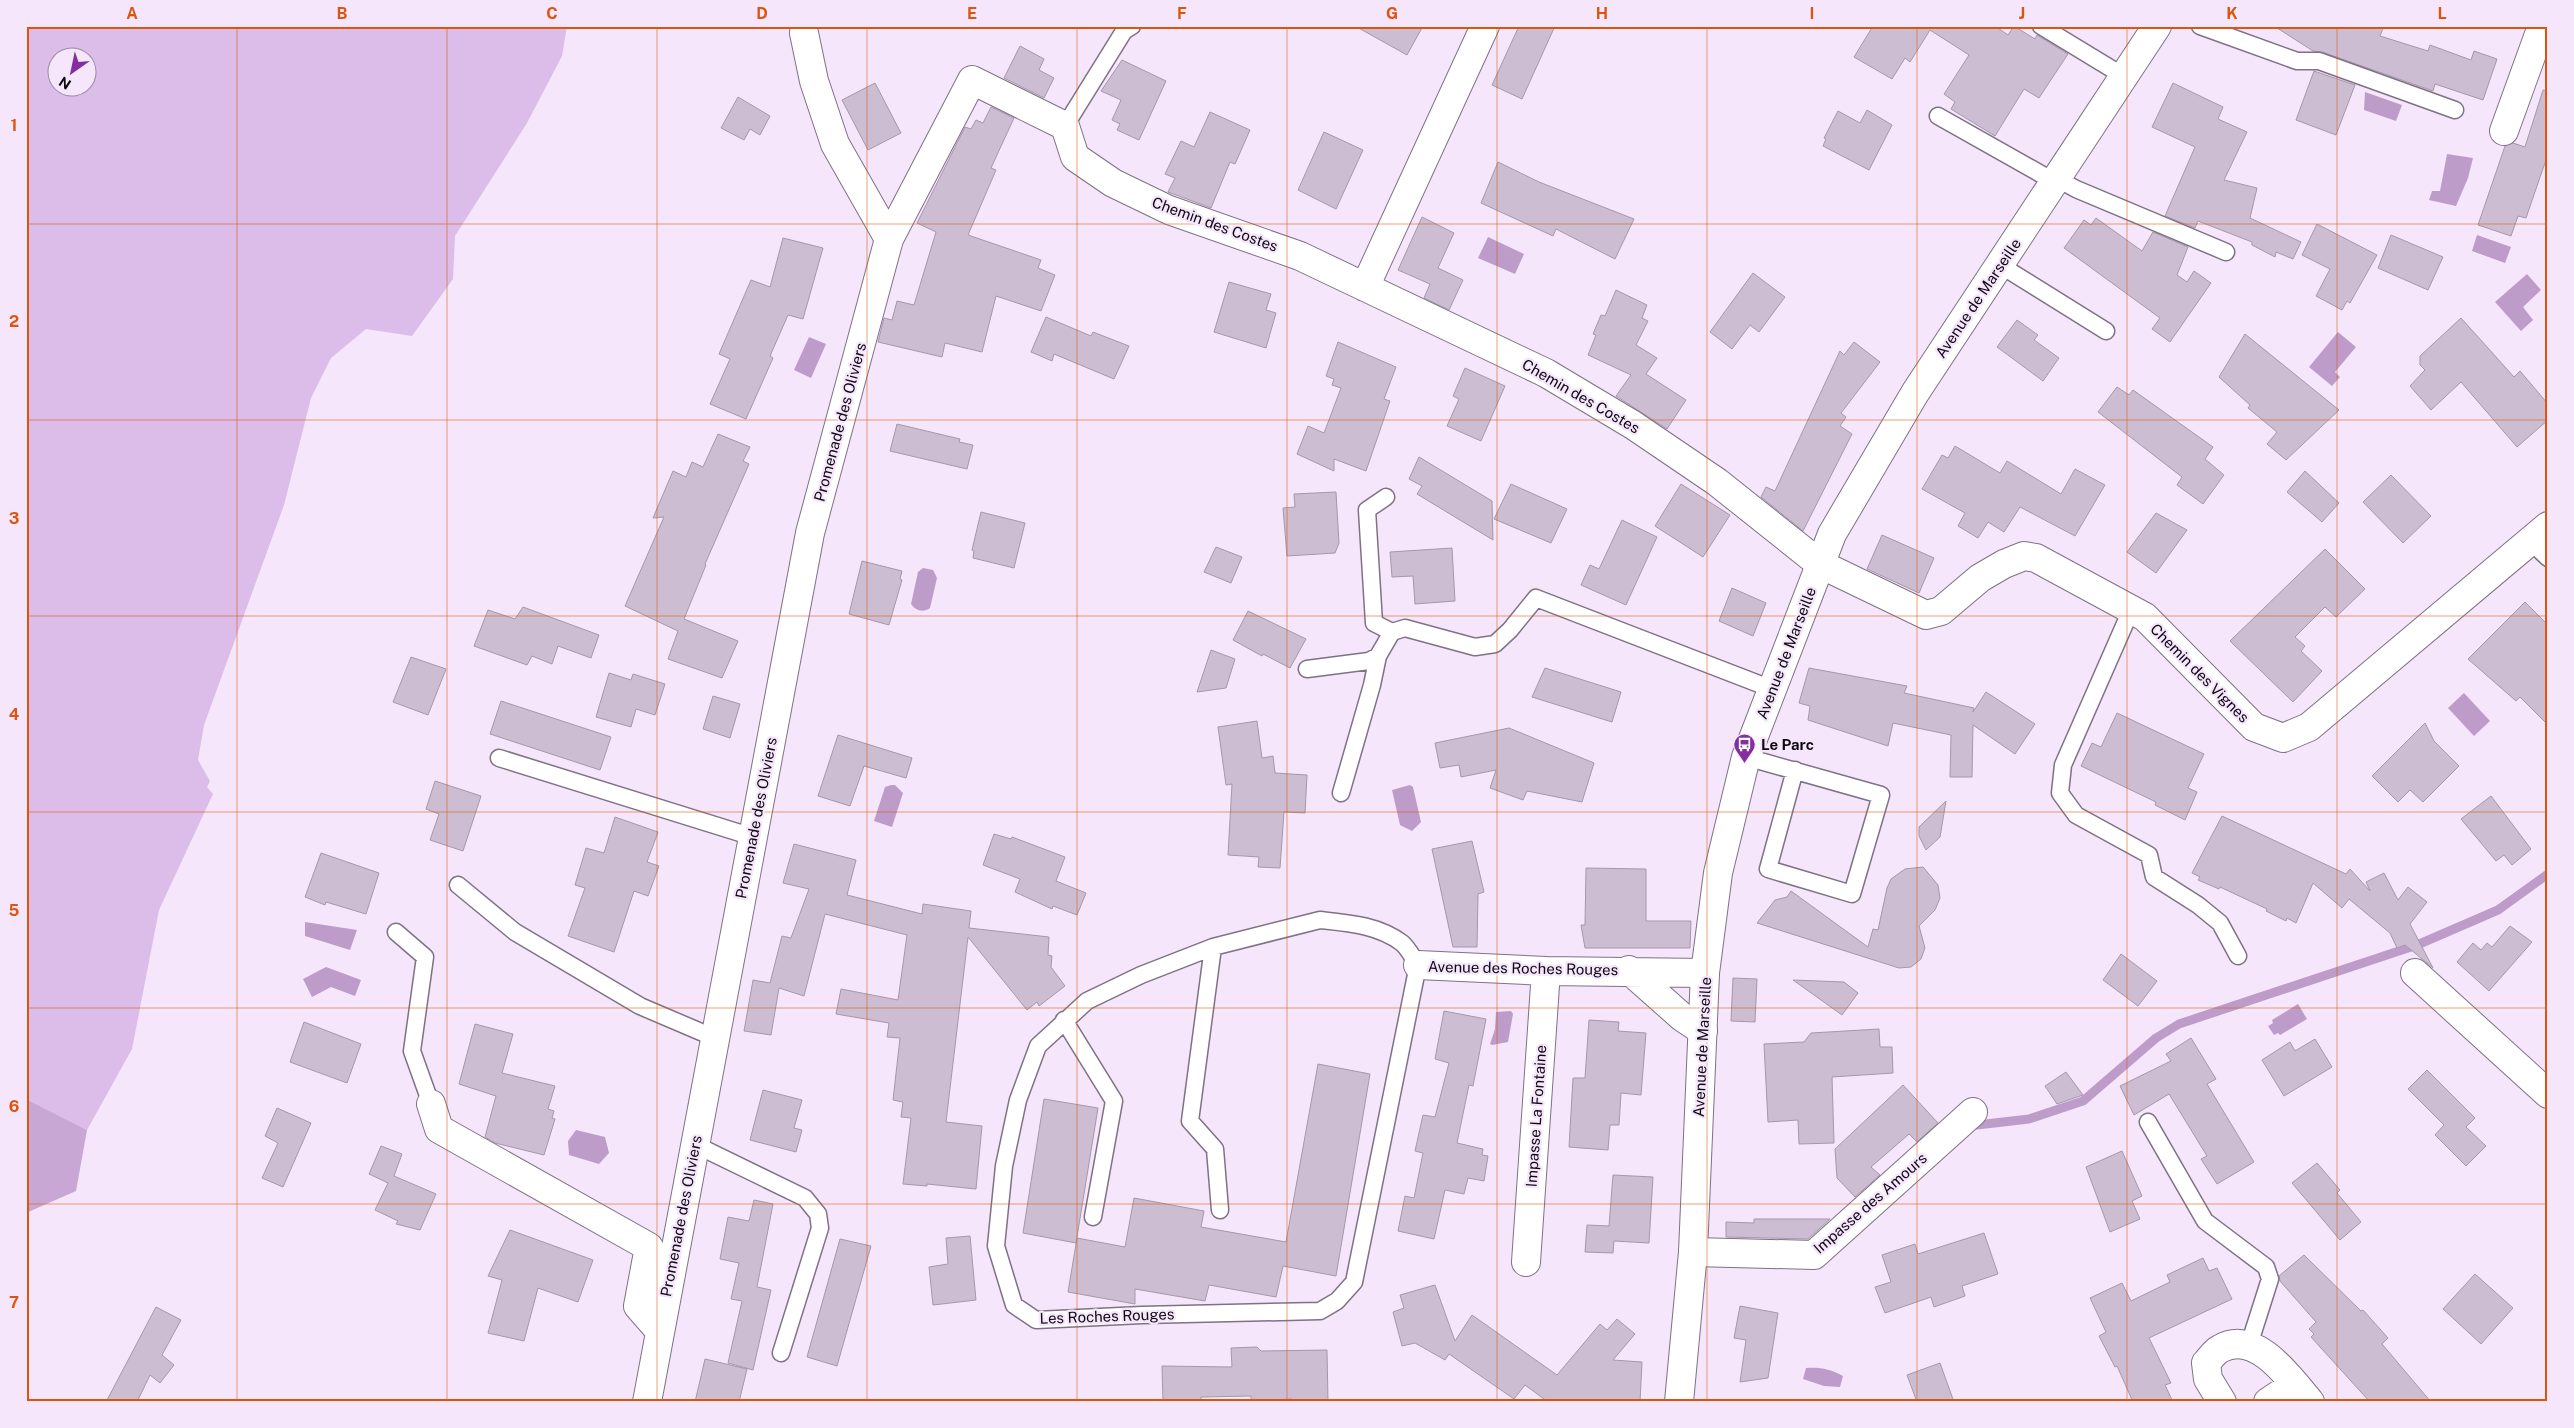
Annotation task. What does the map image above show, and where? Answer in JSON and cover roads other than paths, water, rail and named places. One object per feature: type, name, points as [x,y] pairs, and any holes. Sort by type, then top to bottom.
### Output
[{"type":"street","points":[[1365,287],[1485,26]]},
{"type":"street","name":"Avenue de Marseille","points":[[1679,1402],[1694,1252],[1706,973],[1718,873],[1746,757],[1832,534],[1915,393],[2157,26]]},
{"type":"street","points":[[2504,131],[2542,26]]},
{"type":"street","points":[[804,33],[814,81],[835,144],[889,239]]},
{"type":"street","points":[[889,239],[972,80],[1065,126]]},
{"type":"street","name":"Chemin des Costes","points":[[1065,126],[1075,157],[1113,183],[1169,210],[1300,256],[1546,373],[1633,425],[1717,482],[1820,564]]},
{"type":"street","name":"Promenade des Oliviers","points":[[647,1402],[810,533],[889,239]]},
{"type":"street","name":"Chemin des Vignes","points":[[1820,564],[1926,615],[1941,611],[1980,578],[2004,564],[2024,556],[2036,558],[2145,617],[2254,727],[2283,738],[2309,727],[2542,541]]},
{"type":"street","name":"Avenue des Roches Rouges","points":[[1418,965],[1546,971],[1629,970],[1706,973]]},
{"type":"street","name":"Avenue des Roches Rouges","points":[[1629,970],[1682,1016],[1703,1031]]},
{"type":"street","name":"Impasse La Fontaine","points":[[1526,1262],[1546,971]]},
{"type":"street","points":[[2415,972],[2548,1094]]},
{"type":"street","points":[[431,1104],[439,1130],[649,1247],[638,1306],[659,1330]]},
{"type":"street","name":"Impasse des Amours","points":[[1694,1252],[1814,1255],[1973,1112]]},
{"type":"street","points":[[2222,1402],[2208,1379],[2206,1363],[2218,1349],[2233,1344],[2249,1345],[2266,1355],[2303,1393],[2268,1402]]},
{"type":"lane","points":[[1065,126],[1124,31],[1132,26]]},
{"type":"lane","points":[[2041,26],[2125,77]]},
{"type":"lane","points":[[2200,26],[2297,61],[2319,62],[2455,110]]},
{"type":"lane","points":[[1938,116],[2056,181],[2226,252]]},
{"type":"lane","points":[[2000,264],[2106,331]]},
{"type":"lane","points":[[1386,497],[1367,510],[1374,623],[1392,632]]},
{"type":"lane","points":[[1342,792],[1372,685],[1378,656],[1392,632],[1405,628],[1475,647],[1495,644],[1510,630],[1536,598],[1772,689]]},
{"type":"lane","points":[[2130,610],[2064,764],[2060,793],[2076,815],[2148,855],[2154,877],[2220,923],[2238,956]]},
{"type":"lane","points":[[1307,669],[1369,661],[1378,656]]},
{"type":"lane","points":[[1746,757],[1795,770],[1881,795],[1852,894],[1768,869],[1795,770]]},
{"type":"lane","points":[[499,758],[753,837]]},
{"type":"lane","points":[[458,885],[515,932],[640,1006],[715,1038]]},
{"type":"lane","name":"Les Roches Rouges","points":[[1320,920],[1352,923],[1384,932],[1403,944],[1418,965],[1354,1282],[1338,1301],[1320,1311],[1142,1315],[1036,1320],[1014,1304],[996,1246],[1004,1166],[1018,1100],[1038,1046],[1064,1020],[1087,1001],[1141,975],[1213,947],[1320,920]]},
{"type":"lane","points":[[396,932],[425,957],[412,1051],[431,1104]]},
{"type":"lane","points":[[1213,947],[1190,1121],[1215,1149],[1220,1210]]},
{"type":"lane","points":[[1064,1020],[1114,1101],[1093,1217]]},
{"type":"lane","points":[[2148,1122],[2205,1221],[2266,1267],[2270,1279],[2249,1345]]},
{"type":"lane","points":[[694,1144],[805,1198],[818,1214],[820,1228],[781,1353]]},
{"type":"waterway","points":[[1977,1125],[2029,1119],[2083,1101],[2156,1038],[2179,1024],[2417,945],[2498,910],[2548,874]]},
{"type":"place","name":"Le Parc","points":[[1745,763]]}]
